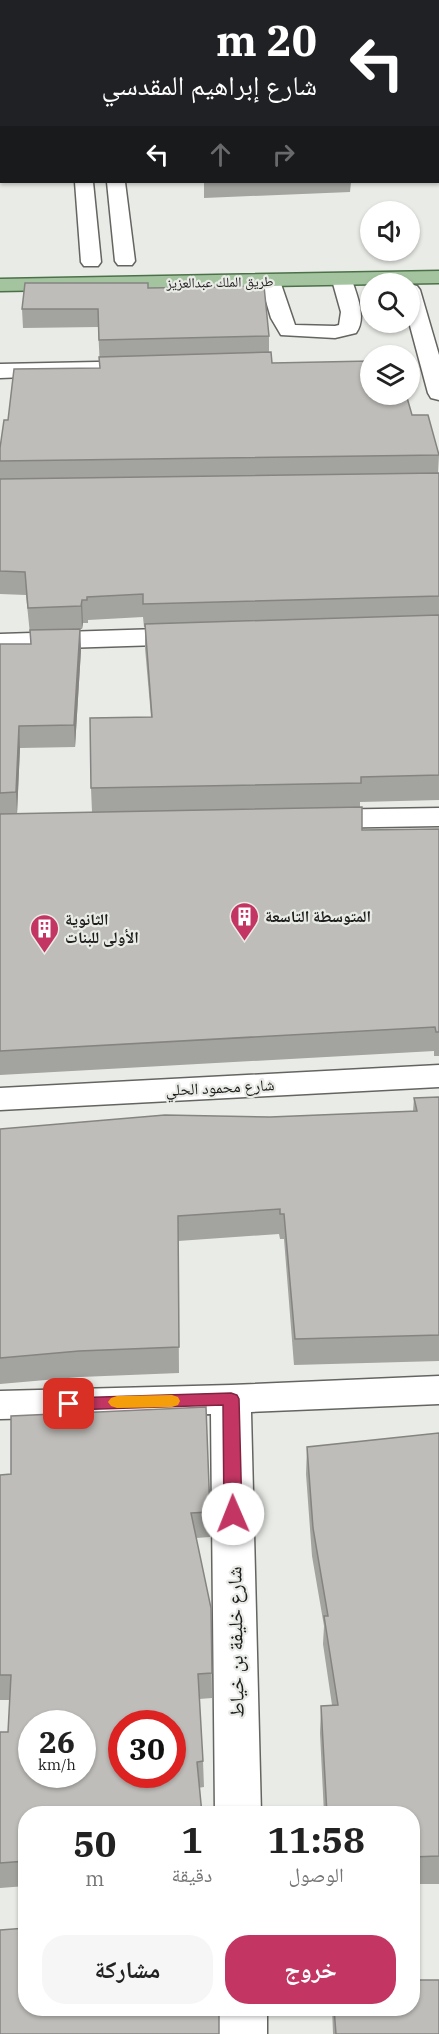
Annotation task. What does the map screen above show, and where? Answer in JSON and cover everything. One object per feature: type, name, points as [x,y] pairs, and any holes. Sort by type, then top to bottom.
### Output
[{"type":"main road","name":"طريق الملك عبدالعزيز","points":[[68,262],[146,261]]},
{"type":"main road","points":[[189,262],[170,268],[170,273],[189,278],[439,275]]},
{"type":"main road","name":"طريق الملك عبدالعزيز","points":[[420,281],[439,275]]},
{"type":"main road","name":"طريق الملك عبدالعزيز","points":[[0,285],[360,281]]},
{"type":"street","points":[[84,183],[91,262]]},
{"type":"street","points":[[116,183],[125,261]]},
{"type":"street","points":[[270,281],[281,318],[288,331],[334,332],[350,329],[352,318],[342,280]]},
{"type":"street","points":[[420,360],[439,393]]},
{"type":"street","points":[[0,371],[165,366]]},
{"type":"street","points":[[0,642],[214,635]]},
{"type":"street","points":[[285,820],[439,817]]},
{"type":"street","name":"شارع محمود الحلي","points":[[0,1099],[439,1076]]},
{"type":"street","points":[[0,1406],[439,1390]]},
{"type":"street","name":"شارع خليفة بن خياط","points":[[231,1399],[238,1806]]},
{"type":"street","points":[[242,2016],[242,2034]]},
{"type":"building","points":[[25,283],[148,283],[148,288],[264,286],[269,336],[99,340],[98,309],[22,309]]},
{"type":"building","points":[[271,352],[272,363],[360,361],[360,405],[409,405],[412,415],[428,415],[439,455],[0,461],[4,420],[8,420],[14,369],[100,368],[99,357]]},
{"type":"building","points":[[439,473],[439,596],[143,604],[143,594],[87,597],[87,600],[82,600],[81,606],[28,608],[25,572],[0,571],[0,479]]},
{"type":"building","points":[[439,615],[439,775],[361,777],[361,783],[91,788],[90,718],[152,717],[145,624]]},
{"type":"building","points":[[80,629],[74,725],[19,726],[16,792],[0,793],[0,644],[31,644],[30,630]]},
{"type":"building","name":"المتوسطة التاسعة","points":[[362,807],[362,830],[439,829],[439,1032],[436,1032],[435,1027],[0,1051],[0,814]]},
{"type":"building","points":[[439,1097],[439,1335],[295,1339],[284,1214],[280,1214],[280,1209],[178,1216],[179,1347],[79,1351],[0,1358],[0,1129],[165,1115],[270,1117],[417,1111],[414,1098]]},
{"type":"building","points":[[206,1407],[210,1512],[191,1513],[211,1608],[212,1673],[198,1674],[203,1761],[197,1762],[201,1806],[18,1806],[18,1862],[0,1863],[0,1732],[8,1732],[11,1675],[0,1675],[0,1475],[11,1474],[11,1416]]},
{"type":"building","points":[[439,1433],[439,1856],[420,1857],[420,1806],[327,1806],[321,1706],[338,1705],[324,1616],[328,1616],[313,1528],[307,1447]]},
{"type":"building","points":[[18,1929],[18,2016],[219,2016],[219,2034],[0,2034],[0,1930]]},
{"type":"building","points":[[420,1980],[439,1980],[439,2034],[336,2034],[335,2016],[420,2016]]},
{"type":"slow traffic","points":[[117,1402],[172,1401]]},
{"type":"place","name":"المتوسطة التاسعة","points":[[244,942]]},
{"type":"place","name":"الثانوية الأولى للبنات","points":[[44,954]]},
{"type":"route","points":[[69,1404],[231,1399],[233,1514]]}]
